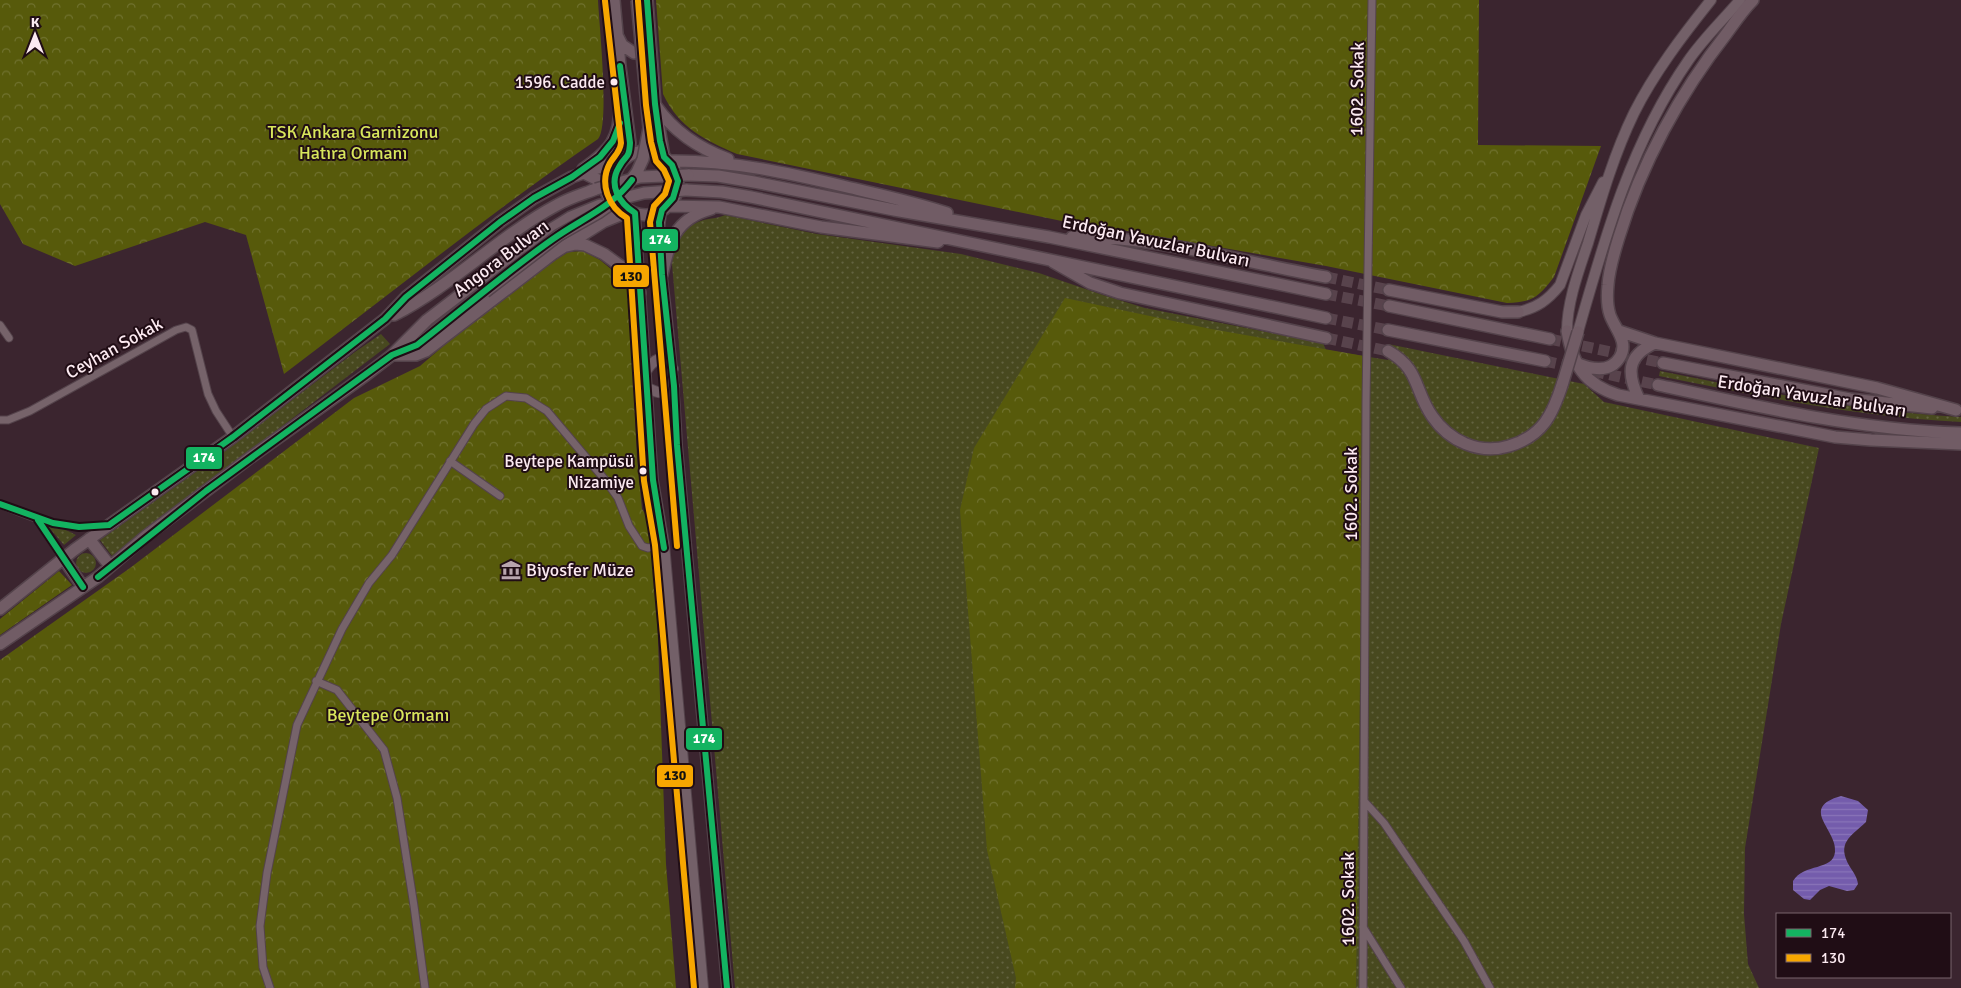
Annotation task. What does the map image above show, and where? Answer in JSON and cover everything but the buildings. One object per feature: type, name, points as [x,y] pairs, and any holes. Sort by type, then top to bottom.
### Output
[{"type":"main road","points":[[614,0],[630,143],[628,156],[616,172],[614,181],[618,198],[632,212],[648,214],[665,208],[719,207],[856,233],[982,245],[1326,318]]},
{"type":"main road","name":"Angora Bulvarı","points":[[392,356],[417,345],[559,235],[615,201],[631,182],[643,159],[649,128],[637,0]]},
{"type":"main road","points":[[647,0],[655,104],[667,159],[676,173],[678,181],[674,198],[665,208],[659,222],[662,275],[673,369],[677,445],[727,988]]},
{"type":"main road","points":[[1711,0],[1672,51],[1649,86],[1633,115],[1615,162],[1585,250],[1569,308],[1576,363],[1583,374],[1596,386],[1618,395],[1835,437],[1961,444]]},
{"type":"main road","points":[[1388,351],[1407,366],[1417,382],[1427,408],[1438,424],[1446,432],[1462,442],[1482,448],[1503,448],[1522,442],[1538,431],[1554,410],[1563,382],[1572,332],[1606,232],[1637,152],[1655,116],[1689,60],[1740,0]]},
{"type":"main road","points":[[1576,363],[1598,369],[1616,363],[1621,356],[1624,348],[1619,331],[1609,313],[1608,285],[1614,251],[1632,199],[1653,151],[1703,64],[1753,0]]},
{"type":"main road","points":[[617,35],[622,45],[634,53],[641,50],[650,32]]},
{"type":"main road","points":[[578,175],[609,148],[617,134],[620,123],[620,66]]},
{"type":"main road","points":[[655,104],[667,121],[690,141],[708,151],[746,166]]},
{"type":"main road","points":[[628,156],[639,151],[648,151],[667,159]]},
{"type":"main road","name":"Angora Bulvarı","points":[[0,609],[63,558],[234,437],[386,319],[406,297],[500,222],[534,198],[578,175],[628,156]]},
{"type":"main road","name":"Erdoğan Yavuzlar Bulvarı","points":[[667,159],[708,161],[746,166],[813,179],[926,206],[979,224]]},
{"type":"main road","points":[[1390,290],[1502,312],[1518,312],[1539,306],[1560,285],[1589,207],[1615,162]]},
{"type":"main road","name":"Angora Bulvarı","points":[[386,319],[416,304],[444,286],[533,219],[558,204],[596,189],[640,177],[688,174]]},
{"type":"main road","name":"Erdoğan Yavuzlar Bulvarı","points":[[688,174],[718,176],[754,182],[1049,237],[1326,294]]},
{"type":"main road","points":[[578,175],[602,182],[610,209],[603,222]]},
{"type":"main road","name":"Angora Bulvarı","points":[[0,644],[83,587],[146,536],[244,462],[392,356],[427,320],[521,248],[571,218],[600,204],[644,193],[686,190],[722,192],[982,245]]},
{"type":"main road","points":[[662,275],[669,245],[677,230],[684,222],[696,214],[719,207]]},
{"type":"main road","points":[[632,212],[654,480],[664,544],[703,988]]},
{"type":"main road","name":"Angora Bulvarı","points":[[392,356],[416,355],[426,350],[554,253],[603,222],[632,212]]},
{"type":"main road","points":[[1049,237],[1104,236],[1154,242],[1326,278]]},
{"type":"main road","points":[[565,246],[585,245],[604,254],[626,270],[640,293]]},
{"type":"main road","points":[[1045,258],[1090,283],[1120,293],[1326,338]]},
{"type":"main road","points":[[1389,306],[1550,339]]},
{"type":"main road","points":[[1388,330],[1545,361]]},
{"type":"main road","points":[[1619,331],[1654,343],[1877,388],[1958,410]]},
{"type":"main road","points":[[1639,399],[1632,383],[1631,367],[1637,354],[1654,343]]},
{"type":"main road","points":[[645,372],[651,363],[659,359],[669,362],[673,369]]},
{"type":"main road","name":"Erdoğan Yavuzlar Bulvarı","points":[[1663,363],[1850,399],[1958,410]]},
{"type":"main road","name":"Erdoğan Yavuzlar Bulvarı","points":[[1658,385],[1837,421],[1891,428],[1961,433]]},
{"type":"main road","points":[[646,387],[658,394],[665,393],[674,386]]},
{"type":"main road","points":[[89,539],[110,566]]},
{"type":"main road","points":[[63,558],[83,587]]},
{"type":"street","name":"1602. Sokak","points":[[1363,988],[1366,402],[1372,0]]},
{"type":"street","points":[[0,325],[9,338]]},
{"type":"street","name":"Ceyhan Sokak","points":[[0,420],[8,420],[30,411],[176,330],[186,327],[192,330],[204,382],[210,399],[234,437]]},
{"type":"street","points":[[269,987],[262,967],[260,926],[267,873],[297,725],[342,629],[369,583],[392,555],[450,461],[486,409],[506,396],[526,398],[547,411],[618,498],[629,526],[642,546],[648,548],[664,544]]},
{"type":"street","points":[[450,461],[500,496]]},
{"type":"street","points":[[0,504],[38,520],[81,527],[109,525]]},
{"type":"street","points":[[38,520],[63,558]]},
{"type":"street","points":[[81,527],[89,539]]},
{"type":"street","points":[[316,681],[337,690],[384,750],[397,798],[425,988]]},
{"type":"street","points":[[1364,801],[1384,824],[1464,941],[1490,988]]},
{"type":"street","points":[[1363,927],[1400,988]]},
{"type":"shaded area","points":[[725,215],[817,234],[961,254],[1039,273],[1145,308],[1323,343],[1326,350],[1388,360],[1388,344],[1584,384],[1604,402],[1819,448],[1781,624],[1745,848],[1744,914],[1748,964],[1759,988],[735,988],[672,264],[676,246],[687,229],[698,222]]},
{"type":"shaded area","points":[[381,334],[390,344],[112,556],[100,540],[224,452]]},
{"type":"shaded area","points":[[1660,371],[1847,406],[1961,417],[1961,422],[1884,416],[1809,405],[1659,376]]},
{"type":"shaded area","points":[[47,525],[64,529],[76,535],[64,545]]},
{"type":"shaded area","points":[[86,553],[93,556],[96,563],[93,570],[86,573],[79,570],[76,563],[79,556]]},
{"type":"shaded area","points":[[1841,796],[1858,801],[1868,810],[1866,822],[1847,841],[1844,852],[1858,884],[1854,890],[1847,891],[1829,886],[1820,890],[1810,900],[1804,899],[1793,890],[1793,881],[1798,875],[1824,865],[1833,858],[1835,852],[1834,844],[1821,813],[1822,807],[1829,801]]},
{"type":"green space","name":"TSK Ankara Garnizonu Hatıra Ormanı","points":[[0,0],[598,0],[604,95],[601,130],[598,139],[479,225],[284,374],[246,235],[205,222],[75,266],[23,244],[0,204]]},
{"type":"green space","points":[[656,0],[1479,0],[1478,145],[1601,146],[1554,277],[1539,294],[1530,300],[1507,303],[1326,266],[1116,229],[1081,225],[737,154],[714,144],[694,132],[669,106],[663,94]]},
{"type":"green space","name":"Beytepe Ormanı","points":[[583,251],[600,260],[629,284],[637,457],[642,509],[654,528],[666,864],[676,988],[0,988],[0,660],[130,568],[354,398],[420,366],[482,313],[501,302],[545,267],[568,252]]},
{"type":"green space","points":[[1065,298],[1211,329],[1364,356],[1356,988],[1015,988],[1016,978],[987,850],[960,510],[974,448]]},
{"type":"green space","points":[[59,571],[72,585],[0,635],[0,619]]},
{"type":"tunnel","points":[[1326,277],[1389,290]]},
{"type":"tunnel","points":[[1326,294],[1389,306]]},
{"type":"tunnel","points":[[1326,318],[1388,330]]},
{"type":"tunnel","points":[[1326,338],[1388,351]]},
{"type":"tunnel","points":[[1550,339],[1663,363]]},
{"type":"tunnel","points":[[1545,361],[1658,385]]},
{"type":"transit line","name":"174","points":[[647,0],[655,104],[660,141],[664,157],[672,165],[678,181],[673,198],[662,210],[659,222],[662,275],[674,386],[677,445],[727,988]]},
{"type":"transit line","name":"130","points":[[605,1],[621,143],[610,163],[605,178],[610,201],[627,218],[644,481],[655,545],[694,988]]},
{"type":"transit line","name":"130","points":[[638,1],[646,105],[651,142],[656,161],[664,170],[669,181],[665,194],[654,206],[650,222],[677,546]]},
{"type":"transit line","name":"174","points":[[620,66],[630,148],[628,155],[621,163],[616,174],[615,187],[620,199],[635,213],[653,480],[664,548]]},
{"type":"transit line","name":"174","points":[[0,504],[53,523],[79,527],[109,525],[233,437],[385,319],[406,297],[500,222],[534,198],[572,177],[600,157],[613,141],[620,123]]},
{"type":"transit line","name":"174","points":[[98,577],[206,491],[392,355],[417,345],[536,252],[605,206],[624,190],[632,180]]},
{"type":"transit line","name":"174","points":[[38,520],[83,587]]},
{"type":"place","name":"1596. Cadde","points":[[614,82]]},
{"type":"place","name":"Beytepe Kampüsü Nizamiye","points":[[643,471]]},
{"type":"place","name":"Biyosfer Müze","points":[[511,570]]}]
